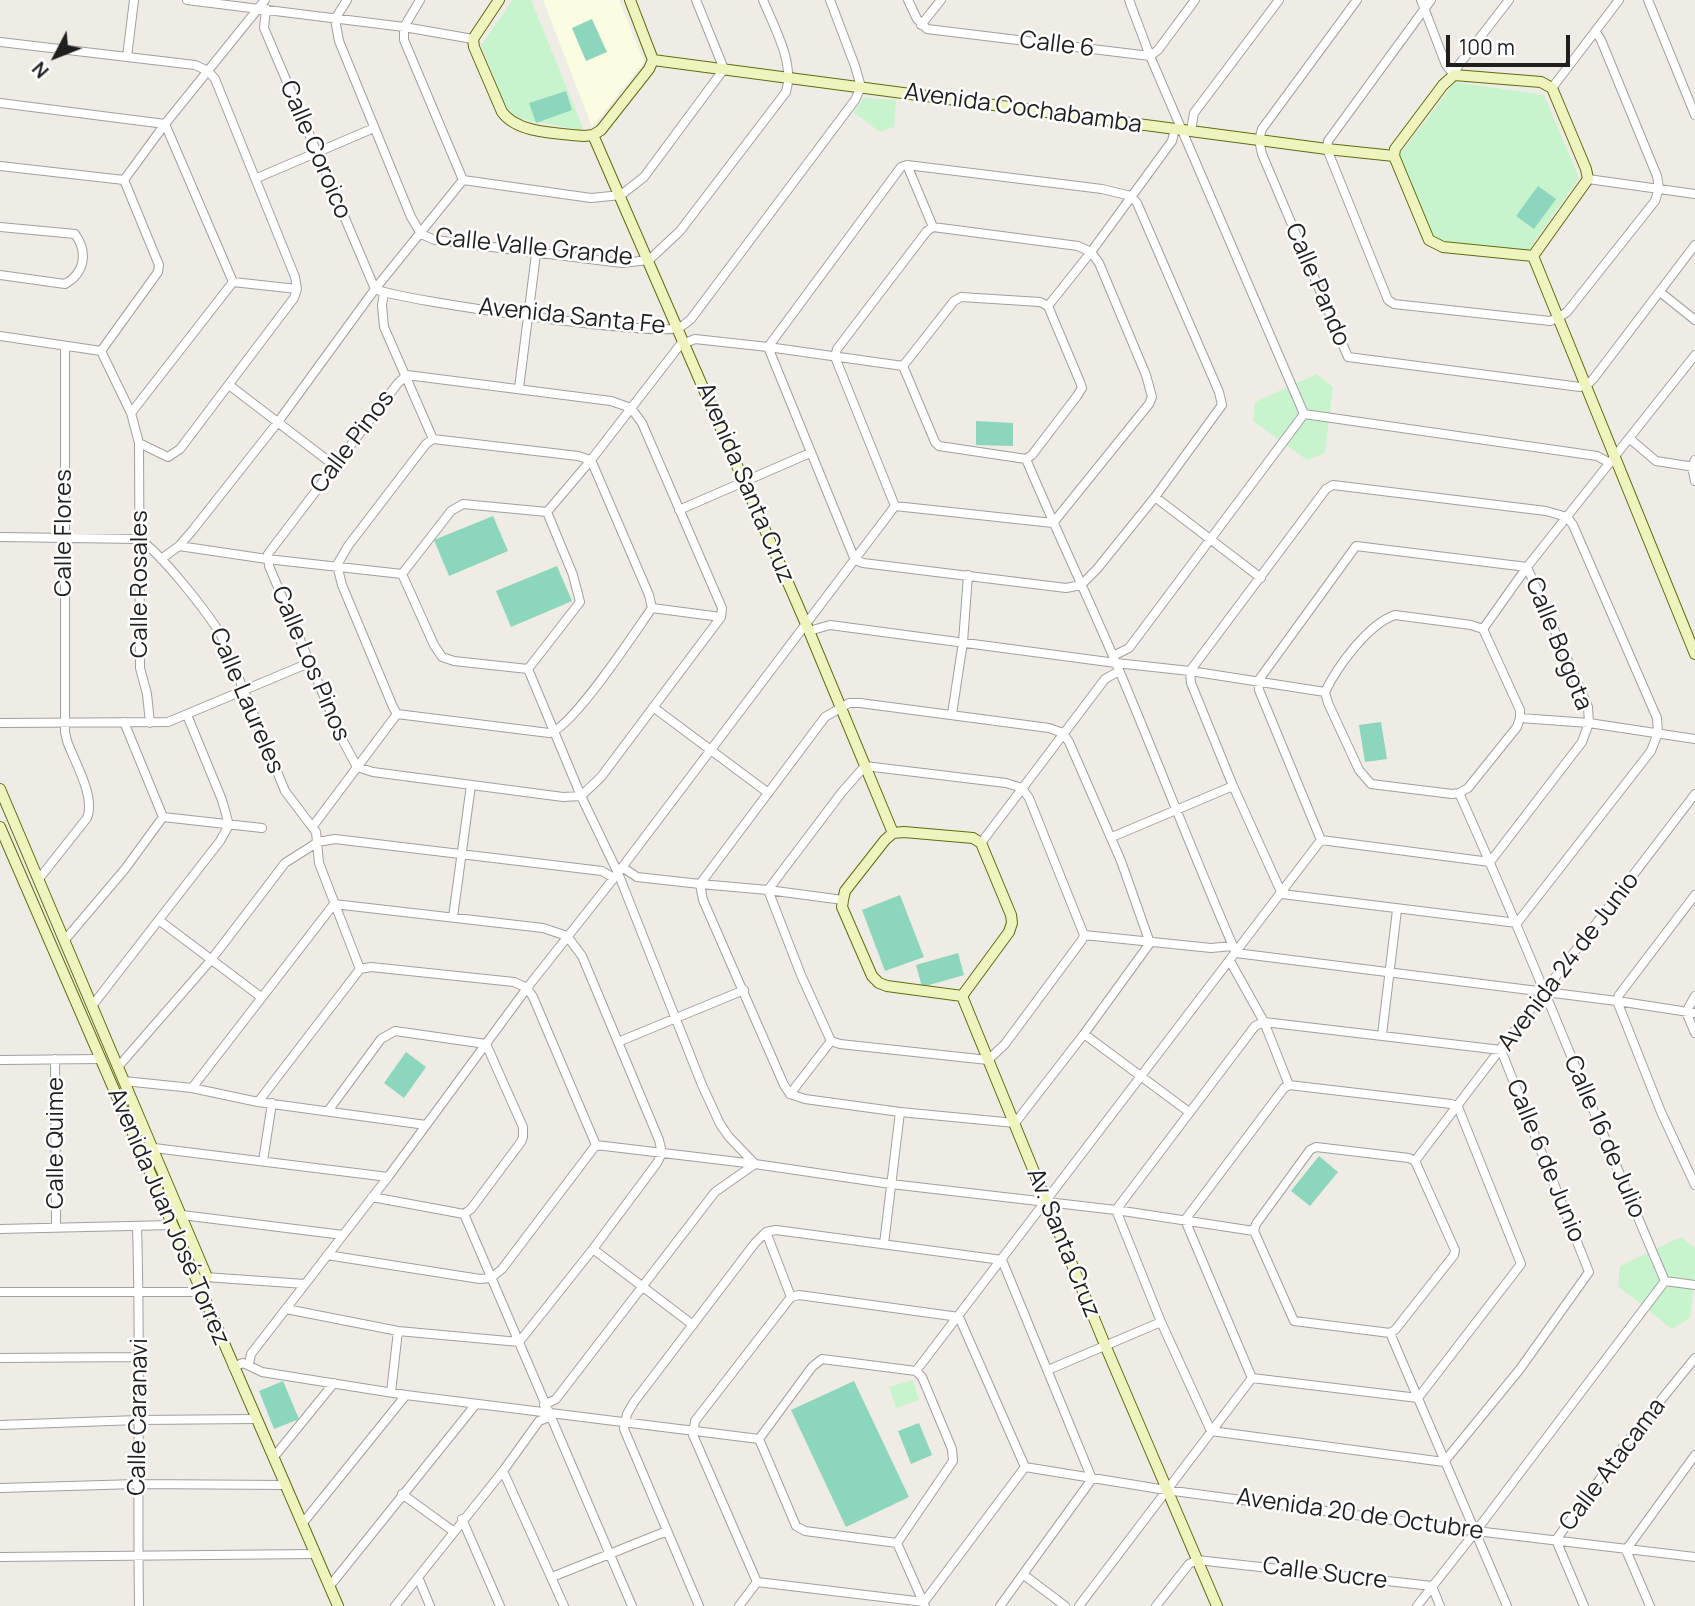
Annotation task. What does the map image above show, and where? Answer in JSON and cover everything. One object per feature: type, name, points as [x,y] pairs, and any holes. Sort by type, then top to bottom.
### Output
[{"type":"street","points":[[127,57],[134,0]]},
{"type":"street","points":[[192,0],[259,5],[473,39]]},
{"type":"street","points":[[335,19],[347,0]]},
{"type":"street","points":[[420,0],[404,27],[404,40],[463,180]]},
{"type":"street","points":[[499,0],[473,39],[502,113],[508,121],[537,130],[593,135],[601,130],[649,69],[653,60],[630,0]]},
{"type":"street","points":[[463,180],[591,198],[621,195],[644,177],[724,69],[696,0]]},
{"type":"street","points":[[763,0],[778,37],[790,79]]},
{"type":"street","points":[[830,0],[861,87]]},
{"type":"street","points":[[908,0],[921,25],[941,0]]},
{"type":"street","points":[[1129,0],[1150,56],[1304,414]]},
{"type":"street","points":[[1150,56],[1158,50],[1195,0]]},
{"type":"street","points":[[1048,306],[1279,0]]},
{"type":"street","points":[[1259,140],[1262,129],[1357,0]]},
{"type":"street","points":[[1431,0],[1423,4],[1328,141],[1326,149],[1390,303],[1550,321],[1558,318],[1567,312],[1655,201],[1659,188],[1657,176],[1596,32]]},
{"type":"street","points":[[1508,0],[1454,75],[1443,85],[1395,149],[1394,156],[1429,240],[1444,247],[1534,256]]},
{"type":"street","points":[[1552,89],[1619,0]]},
{"type":"street","points":[[1648,0],[1695,115]]},
{"type":"street","points":[[1423,4],[1446,65],[1454,75],[1541,82],[1552,89],[1588,179],[1534,256]]},
{"type":"street","points":[[124,180],[259,5]]},
{"type":"street","name":"Calle Coroico","points":[[259,5],[264,28],[375,289]]},
{"type":"street","name":"Calle Valle Grande","points":[[335,19],[339,41],[421,233],[435,240],[536,254],[622,263],[649,260],[680,230],[786,92],[790,79]]},
{"type":"street","name":"Calle 6","points":[[921,25],[927,29],[1150,56]]},
{"type":"street","points":[[0,42],[195,65],[208,71],[215,79],[257,178],[295,277],[297,289],[293,298],[173,456],[164,456],[139,443]]},
{"type":"street","name":"Avenida Cochabamba","points":[[653,60],[1394,156]]},
{"type":"street","name":"Avenida Santa Fe","points":[[375,289],[384,293],[528,315],[640,329],[678,328],[691,319],[733,265],[845,117],[861,87]]},
{"type":"street","points":[[0,103],[165,124]]},
{"type":"street","points":[[165,124],[233,282]]},
{"type":"street","points":[[257,178],[374,128]]},
{"type":"street","name":"Avenida Santa Cruz","points":[[593,135],[807,627],[893,833]]},
{"type":"street","name":"Calle Pando","points":[[1259,140],[1262,153],[1348,357],[1554,384],[1580,387],[1587,385]]},
{"type":"street","points":[[907,165],[933,227]]},
{"type":"street","points":[[907,165],[1102,189],[1131,196],[1137,203],[1222,405],[1155,497],[1097,569],[1080,585],[1066,588],[863,563],[855,560],[768,347],[901,167],[907,165]]},
{"type":"street","points":[[0,166],[124,180]]},
{"type":"street","points":[[1588,179],[1695,194]]},
{"type":"street","points":[[0,336],[101,351],[158,272],[159,265],[124,180]]},
{"type":"street","points":[[161,559],[179,546],[278,422],[375,289],[463,180]]},
{"type":"street","points":[[0,227],[75,234],[85,259],[78,272],[65,284],[0,275]]},
{"type":"street","points":[[895,506],[835,357],[837,349],[927,231],[933,227],[1078,246],[1091,252],[1099,263],[1146,375],[1152,397],[1149,404],[1053,523]]},
{"type":"street","points":[[1587,385],[1695,245]]},
{"type":"street","points":[[519,388],[536,254]]},
{"type":"street","points":[[1534,256],[1587,385],[1612,460],[1695,654]]},
{"type":"street","points":[[233,282],[297,289]]},
{"type":"street","points":[[131,413],[233,282]]},
{"type":"street","points":[[1660,292],[1695,320]]},
{"type":"street","points":[[384,293],[384,327],[433,439]]},
{"type":"street","points":[[904,366],[954,301],[961,296],[1040,302],[1048,306],[1082,388],[1026,459]]},
{"type":"street","points":[[547,512],[684,341],[768,347],[904,366]]},
{"type":"street","name":"Calle Flores","points":[[38,880],[87,818],[90,810],[89,797],[67,741],[65,721],[65,346]]},
{"type":"street","name":"Calle Rosales","points":[[101,351],[131,413],[139,443],[140,668],[147,694],[150,723]]},
{"type":"street","points":[[1483,629],[1527,568],[1695,355]]},
{"type":"street","points":[[904,366],[939,446],[1026,459]]},
{"type":"street","name":"Calle Pinos","points":[[267,559],[398,383],[407,375],[611,401],[631,408]]},
{"type":"street","points":[[229,385],[335,466]]},
{"type":"street","points":[[357,767],[373,772],[563,797],[581,796],[601,777],[721,617],[722,608],[642,423],[631,408]]},
{"type":"street","points":[[1304,414],[1612,460]]},
{"type":"street","points":[[981,843],[1304,414]]},
{"type":"street","points":[[1629,438],[1656,461],[1694,464],[1695,481]]},
{"type":"street","points":[[433,439],[578,456],[591,460],[649,595],[652,608],[573,715],[556,732],[549,733],[397,714],[342,584],[337,565],[348,546],[426,444],[433,439]]},
{"type":"street","points":[[679,510],[810,453]]},
{"type":"street","points":[[1026,459],[1116,663],[1235,949]]},
{"type":"street","points":[[1333,485],[1546,511],[1567,517],[1573,525],[1657,718],[1658,733],[1651,751],[1517,923],[1282,894],[1233,786],[1191,683],[1190,671],[1326,489],[1333,485]]},
{"type":"street","points":[[1155,497],[1261,578]]},
{"type":"street","points":[[402,574],[452,511],[463,504],[547,512]]},
{"type":"street","points":[[895,506],[1053,523]]},
{"type":"street","points":[[249,1364],[251,1354],[388,1177],[527,988],[807,627],[895,506]]},
{"type":"street","points":[[528,670],[580,602],[573,575],[547,512]]},
{"type":"street","points":[[0,537],[139,539]]},
{"type":"street","name":"Calle Laureles","points":[[139,539],[161,559],[212,620],[221,635],[285,791],[313,826],[319,863],[360,969]]},
{"type":"street","points":[[179,546],[402,574]]},
{"type":"street","name":"Calle Bogota","points":[[1258,681],[1356,546],[1527,568],[1588,707],[1588,723],[1582,742],[1490,862]]},
{"type":"street","name":"Calle Los Pinos","points":[[267,559],[309,663],[357,767]]},
{"type":"street","points":[[402,574],[442,657],[466,663],[528,670]]},
{"type":"street","points":[[952,714],[968,575]]},
{"type":"street","points":[[652,608],[721,617]]},
{"type":"street","points":[[1395,615],[1471,625],[1483,629],[1520,710],[1520,718],[1517,727],[1468,788],[1460,793],[1371,784],[1359,770],[1325,692],[1365,637],[1385,619],[1395,615]]},
{"type":"street","points":[[807,627],[830,625],[1190,671],[1325,692]]},
{"type":"street","points":[[0,723],[168,722],[309,663]]},
{"type":"street","points":[[528,670],[581,796],[618,873],[720,1124],[729,1138],[755,1164]]},
{"type":"street","points":[[1258,681],[1259,690],[1321,840]]},
{"type":"street","points":[[860,703],[952,714],[1049,728],[1063,733],[1112,837],[1150,943],[1015,1123],[900,1112],[805,1099],[790,1094],[703,900],[700,884],[825,717],[840,707],[860,703]]},
{"type":"street","points":[[653,707],[767,792]]},
{"type":"street","points":[[313,826],[397,714]]},
{"type":"street","points":[[92,1006],[160,921],[229,825],[222,800],[187,715]]},
{"type":"street","points":[[1520,718],[1588,723],[1695,739]]},
{"type":"street","points":[[124,722],[163,817]]},
{"type":"street","points":[[768,890],[865,766],[1006,783],[1022,788],[1029,798],[1084,934],[1004,1044],[988,1060],[831,1041]]},
{"type":"street","points":[[453,917],[471,785]]},
{"type":"street","points":[[1112,837],[1233,786]]},
{"type":"street","points":[[0,789],[207,1277]]},
{"type":"street","name":"Calle 16 de Julio","points":[[1460,793],[1517,923],[1603,1138],[1665,1281]]},
{"type":"street","name":"Avenida 24 de Junio","points":[[1415,1161],[1695,794]]},
{"type":"street","points":[[163,817],[262,828]]},
{"type":"street","points":[[64,941],[125,869],[163,817]]},
{"type":"street","name":"Avenida Juan José Torrez","points":[[0,827],[338,1606]]},
{"type":"street","points":[[893,833],[972,838],[981,843],[1011,915],[1009,932],[962,996],[879,984],[872,976],[842,907],[845,891],[893,833]]},
{"type":"street","points":[[118,1067],[211,960],[285,863],[317,842],[335,839],[842,900]]},
{"type":"street","points":[[1321,840],[1490,862]]},
{"type":"street","points":[[916,1371],[1140,1075],[1230,961],[1235,949],[1282,894],[1321,840]]},
{"type":"street","points":[[768,890],[801,975],[831,1041]]},
{"type":"street","points":[[1695,895],[1617,1001],[1661,1112],[1695,1185]]},
{"type":"street","points":[[192,1088],[334,904],[543,928],[567,936],[582,956],[659,1140],[662,1153],[593,1249],[519,1342]]},
{"type":"street","points":[[1382,1035],[1397,910]]},
{"type":"street","points":[[160,921],[261,997]]},
{"type":"street","points":[[1084,934],[1150,943],[1235,949],[1691,1013]]},
{"type":"street","points":[[1230,961],[1264,1022],[1289,1085]]},
{"type":"street","points":[[258,1102],[360,969],[371,967],[514,982],[527,988],[596,1145]]},
{"type":"street","points":[[618,1042],[744,990]]},
{"type":"street","name":"Av. Santa Cruz","points":[[962,996],[1105,1345],[1217,1606]]},
{"type":"street","points":[[1695,996],[1691,1013],[1695,1033]]},
{"type":"street","points":[[1116,1210],[1255,1026],[1264,1022]]},
{"type":"street","name":"Calle 6 de Junio","points":[[1264,1022],[1501,1050],[1589,1272],[1520,1369],[1444,1462]]},
{"type":"street","points":[[328,1111],[381,1039],[389,1033],[395,1031],[486,1044]]},
{"type":"street","points":[[1084,1034],[1189,1112]]},
{"type":"street","points":[[790,1094],[831,1041]]},
{"type":"street","points":[[372,1197],[464,1214],[471,1209],[523,1137],[523,1127],[486,1044]]},
{"type":"street","name":"Calle Quime","points":[[55,1059],[56,1227]]},
{"type":"street","points":[[0,1060],[100,1059]]},
{"type":"street","points":[[124,1081],[192,1088],[258,1102],[426,1125]]},
{"type":"street","points":[[1185,1220],[1284,1088],[1289,1085],[1458,1107],[1521,1264],[1418,1398]]},
{"type":"street","points":[[263,1161],[272,1103]]},
{"type":"street","points":[[884,1244],[900,1112]]},
{"type":"street","points":[[596,1145],[891,1184],[1116,1210],[1254,1231]]},
{"type":"street","points":[[327,1255],[480,1279],[491,1278],[502,1269],[596,1145]]},
{"type":"street","points":[[1317,1147],[1409,1158],[1415,1161],[1455,1250],[1454,1255],[1390,1333],[1294,1321],[1254,1231],[1256,1224],[1310,1150],[1317,1147]]},
{"type":"street","points":[[154,1148],[388,1177]]},
{"type":"street","points":[[395,1606],[503,1471],[715,1192],[755,1164]]},
{"type":"street","points":[[1116,1210],[1161,1322],[1211,1431]]},
{"type":"street","points":[[181,1214],[343,1235]]},
{"type":"street","points":[[464,1214],[632,1606]]},
{"type":"street","points":[[1185,1220],[1252,1378]]},
{"type":"street","points":[[0,1229],[173,1225]]},
{"type":"street","name":"Calle Caranavi","points":[[137,1227],[140,1357],[137,1484],[139,1606]]},
{"type":"street","points":[[699,1606],[624,1429],[624,1422],[634,1402],[755,1243],[766,1232],[776,1230],[1002,1260]]},
{"type":"street","points":[[766,1232],[791,1297]]},
{"type":"street","points":[[593,1249],[693,1325]]},
{"type":"street","points":[[1000,1606],[1092,1479],[1002,1260]]},
{"type":"street","points":[[195,1276],[305,1284]]},
{"type":"street","points":[[1417,1606],[1665,1281],[1695,1285]]},
{"type":"street","points":[[0,1292],[201,1292]]},
{"type":"street","points":[[757,1583],[693,1435],[695,1421],[791,1297],[799,1295],[959,1317]]},
{"type":"street","points":[[286,1309],[398,1331],[519,1342]]},
{"type":"street","points":[[925,1604],[1025,1467],[959,1317]]},
{"type":"street","points":[[1048,1370],[1161,1322]]},
{"type":"street","points":[[391,1392],[398,1331]]},
{"type":"street","points":[[1390,1333],[1507,1606]]},
{"type":"street","points":[[0,1358],[140,1357]]},
{"type":"street","name":"Calle Atacama","points":[[1556,1540],[1623,1447],[1695,1357]]},
{"type":"street","points":[[759,1439],[812,1367],[822,1359],[916,1371],[922,1377],[951,1449],[953,1461],[897,1543]]},
{"type":"street","points":[[233,1367],[243,1363],[262,1372],[407,1395],[759,1439]]},
{"type":"street","points":[[1252,1378],[1418,1398]]},
{"type":"street","points":[[1079,1606],[1252,1378]]},
{"type":"street","points":[[273,1458],[334,1383]]},
{"type":"street","points":[[302,1524],[407,1395]]},
{"type":"street","points":[[329,1587],[476,1404]]},
{"type":"street","points":[[0,1425],[257,1419]]},
{"type":"street","points":[[1211,1431],[1444,1462]]},
{"type":"street","points":[[759,1439],[796,1526],[804,1531],[897,1543]]},
{"type":"street","points":[[1650,1606],[1626,1549],[1695,1455]]},
{"type":"street","name":"Avenida 20 de Octubre","points":[[1025,1467],[1167,1490],[1695,1557]]},
{"type":"street","points":[[503,1471],[564,1606]]},
{"type":"street","points":[[0,1488],[137,1484],[285,1485]]},
{"type":"street","points":[[402,1494],[453,1531]]},
{"type":"street","points":[[462,1519],[500,1606]]},
{"type":"street","points":[[552,1577],[667,1531]]},
{"type":"street","points":[[1556,1540],[1584,1606]]},
{"type":"street","points":[[897,1543],[925,1604]]},
{"type":"street","points":[[0,1558],[138,1554],[315,1554]]},
{"type":"street","points":[[1156,1606],[1189,1564],[1197,1560]]},
{"type":"street","name":"Calle Sucre","points":[[1197,1560],[1432,1586]]},
{"type":"street","points":[[1024,1575],[1065,1606]]},
{"type":"street","points":[[418,1577],[430,1606]]},
{"type":"street","points":[[757,1583],[925,1604]]},
{"type":"street","points":[[739,1606],[757,1583]]},
{"type":"street","points":[[1432,1586],[1440,1606]]},
{"type":"shaded area","points":[[543,0],[619,0],[644,62],[592,127]]},
{"type":"green space","points":[[513,0],[531,0],[583,128],[580,130],[510,117],[481,45]]},
{"type":"green space","points":[[592,19],[607,52],[586,61],[572,28]]},
{"type":"green space","points":[[1455,82],[1544,95],[1579,178],[1528,251],[1433,240],[1397,158]]},
{"type":"green space","points":[[566,91],[572,110],[536,123],[529,103]]},
{"type":"green space","points":[[863,98],[896,100],[894,127],[880,132],[854,113]]},
{"type":"green space","points":[[1538,186],[1556,199],[1534,229],[1516,216]]},
{"type":"green space","points":[[1317,374],[1333,387],[1325,453],[1307,460],[1253,421],[1255,402]]},
{"type":"green space","points":[[976,421],[1013,423],[1013,446],[976,445]]},
{"type":"green space","points":[[493,516],[508,551],[449,576],[434,540]]},
{"type":"green space","points":[[557,566],[572,601],[511,627],[496,591]]},
{"type":"green space","points":[[1381,722],[1387,759],[1365,762],[1359,725]]},
{"type":"green space","points":[[900,895],[924,957],[885,971],[862,910]]},
{"type":"green space","points":[[958,953],[964,975],[922,987],[916,965]]},
{"type":"green space","points":[[406,1052],[426,1067],[404,1098],[384,1083]]},
{"type":"green space","points":[[1319,1156],[1338,1172],[1310,1206],[1291,1191]]},
{"type":"green space","points":[[1681,1237],[1695,1248],[1695,1275],[1690,1318],[1672,1329],[1618,1286],[1620,1266]]},
{"type":"green space","points":[[913,1380],[919,1400],[896,1408],[889,1387]]},
{"type":"green space","points":[[283,1381],[299,1419],[274,1429],[259,1391]]},
{"type":"green space","points":[[854,1381],[909,1497],[846,1527],[791,1410]]},
{"type":"green space","points":[[919,1423],[932,1455],[911,1464],[898,1431]]}]
